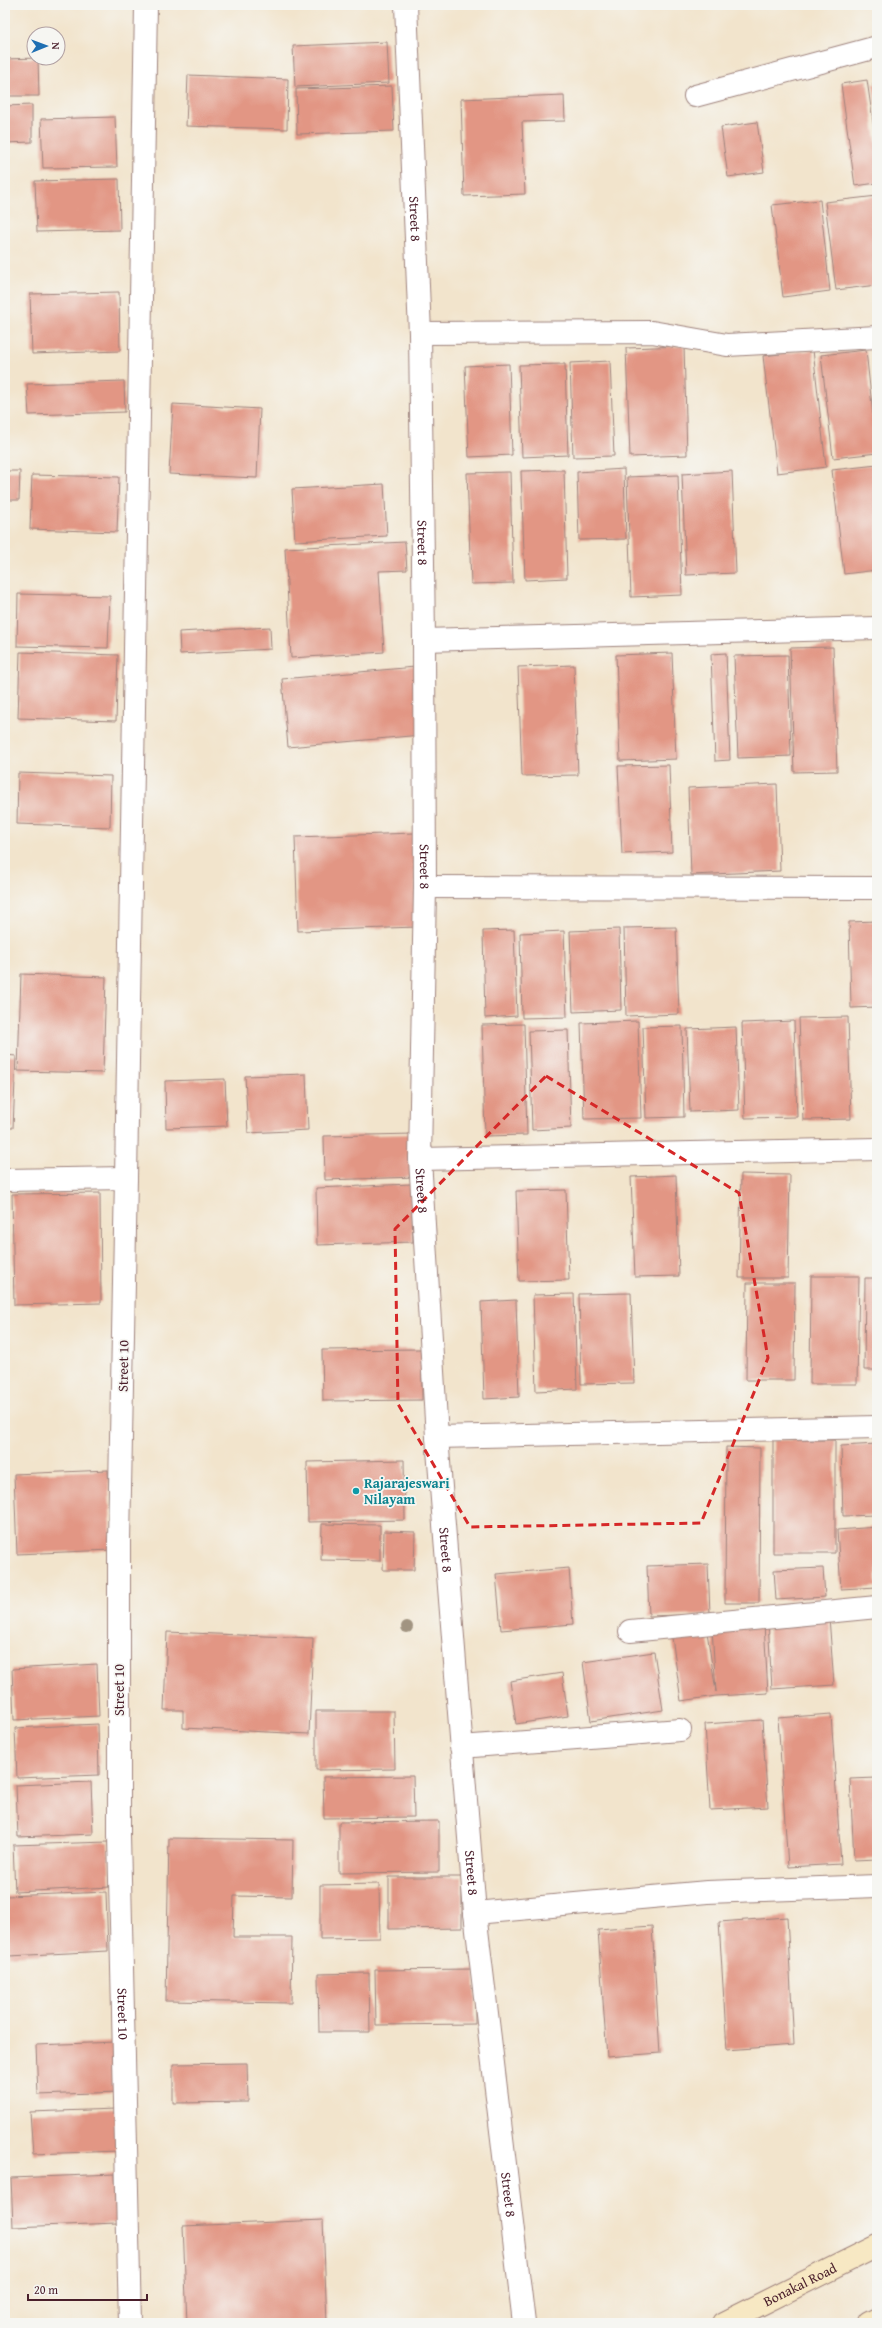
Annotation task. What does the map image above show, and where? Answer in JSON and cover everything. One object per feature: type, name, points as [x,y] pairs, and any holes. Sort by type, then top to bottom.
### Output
[{"type":"main road","name":"Bonakal Road","points":[[723,2323],[877,2246]]},
{"type":"main road","points":[[869,2323],[877,2319]]},
{"type":"street","name":"Street 10","points":[[130,2323],[119,1835],[119,1541],[146,5]]},
{"type":"street","name":"Street 8","points":[[406,5],[420,333],[424,640],[425,887],[420,1159],[437,1437],[475,1913],[524,2323]]},
{"type":"street","points":[[695,96],[877,47]]},
{"type":"street","points":[[420,333],[652,332],[727,345],[877,337]]},
{"type":"street","points":[[424,640],[877,628]]},
{"type":"street","points":[[425,887],[877,888]]},
{"type":"street","points":[[420,1159],[877,1149]]},
{"type":"street","points":[[5,1180],[126,1178]]},
{"type":"street","points":[[437,1437],[877,1427]]},
{"type":"street","points":[[630,1631],[877,1607]]},
{"type":"street","points":[[461,1748],[680,1730]]},
{"type":"street","points":[[475,1913],[707,1892],[877,1886]]},
{"type":"highlighted area","points":[[546,1076],[739,1193],[768,1358],[701,1523],[470,1527],[398,1404],[395,1229]]},
{"type":"building","points":[[387,42],[389,83],[295,87],[293,46]]},
{"type":"building","points":[[26,58],[26,66],[38,66],[39,96],[5,96],[5,59]]},
{"type":"building","points":[[188,75],[288,79],[287,129],[186,126]]},
{"type":"building","points":[[867,80],[877,149],[877,183],[855,186],[841,84]]},
{"type":"building","points":[[873,84],[877,84],[877,107],[876,107]]},
{"type":"building","points":[[392,86],[394,131],[297,134],[296,89]]},
{"type":"building","points":[[564,95],[565,121],[522,122],[525,194],[464,196],[461,99]]},
{"type":"building","points":[[32,105],[32,142],[5,143],[5,106]]},
{"type":"building","points":[[115,117],[117,167],[43,168],[41,119]]},
{"type":"building","points":[[757,122],[764,172],[728,177],[721,127]]},
{"type":"building","points":[[119,179],[120,230],[37,232],[35,181]]},
{"type":"building","points":[[877,196],[877,285],[836,290],[825,202]]},
{"type":"building","points":[[820,200],[830,291],[783,297],[772,205]]},
{"type":"building","points":[[119,292],[120,351],[32,354],[30,294]]},
{"type":"building","points":[[684,346],[687,455],[630,457],[626,348]]},
{"type":"building","points":[[813,350],[826,467],[777,473],[763,356]]},
{"type":"building","points":[[866,350],[877,453],[833,458],[821,355]]},
{"type":"building","points":[[610,361],[614,456],[573,457],[570,363]]},
{"type":"building","points":[[509,364],[512,455],[469,457],[465,366]]},
{"type":"building","points":[[565,364],[568,455],[522,457],[519,365]]},
{"type":"building","points":[[124,381],[125,412],[29,415],[27,384]]},
{"type":"building","points":[[173,404],[260,409],[257,478],[169,474]]},
{"type":"building","points":[[877,465],[877,570],[844,574],[832,470]]},
{"type":"building","points":[[624,469],[626,539],[579,540],[577,472]]},
{"type":"building","points":[[564,470],[567,578],[525,580],[521,471]]},
{"type":"building","points":[[5,471],[20,471],[19,500],[5,500]]},
{"type":"building","points":[[732,471],[736,573],[686,575],[682,474]]},
{"type":"building","points":[[510,472],[513,583],[471,584],[467,473]]},
{"type":"building","points":[[32,475],[119,477],[117,532],[30,529]]},
{"type":"building","points":[[678,475],[682,595],[631,597],[627,477]]},
{"type":"building","points":[[384,484],[387,536],[295,541],[292,489]]},
{"type":"building","points":[[405,542],[407,570],[379,571],[384,652],[291,658],[285,548]]},
{"type":"building","points":[[18,594],[110,596],[108,648],[17,646]]},
{"type":"building","points":[[270,627],[271,649],[180,654],[179,632]]},
{"type":"building","points":[[833,647],[837,771],[794,772],[790,648]]},
{"type":"building","points":[[20,652],[118,655],[116,721],[18,718]]},
{"type":"building","points":[[672,653],[676,759],[620,761],[616,655]]},
{"type":"building","points":[[726,653],[730,760],[715,761],[711,654]]},
{"type":"building","points":[[788,655],[791,756],[738,758],[734,656]]},
{"type":"building","points":[[574,665],[578,775],[522,776],[518,667]]},
{"type":"building","points":[[415,667],[421,735],[288,747],[282,679]]},
{"type":"building","points":[[669,765],[672,852],[622,854],[618,766]]},
{"type":"building","points":[[18,773],[111,776],[110,827],[17,824]]},
{"type":"building","points":[[777,784],[780,871],[691,875],[688,788]]},
{"type":"building","points":[[414,833],[417,927],[298,931],[295,837]]},
{"type":"building","points":[[877,921],[877,1007],[851,1008],[849,922]]},
{"type":"building","points":[[676,927],[679,1014],[626,1016],[624,928]]},
{"type":"building","points":[[619,929],[621,1010],[573,1012],[570,931]]},
{"type":"building","points":[[514,930],[517,1016],[485,1018],[483,931]]},
{"type":"building","points":[[564,931],[567,1017],[522,1018],[520,933]]},
{"type":"building","points":[[21,974],[106,977],[103,1073],[18,1071]]},
{"type":"building","points":[[848,1017],[851,1119],[803,1120],[799,1018]]},
{"type":"building","points":[[638,1021],[641,1118],[584,1119],[581,1023]]},
{"type":"building","points":[[794,1021],[797,1117],[745,1118],[742,1023]]},
{"type":"building","points":[[524,1024],[527,1135],[485,1136],[482,1025]]},
{"type":"building","points":[[682,1026],[684,1117],[646,1118],[643,1027]]},
{"type":"building","points":[[736,1027],[739,1110],[690,1112],[687,1029]]},
{"type":"building","points":[[568,1030],[571,1128],[532,1130],[529,1031]]},
{"type":"building","points":[[5,1055],[16,1056],[13,1128],[5,1128]]},
{"type":"building","points":[[306,1074],[308,1130],[248,1133],[245,1076]]},
{"type":"building","points":[[225,1079],[227,1126],[166,1128],[165,1081]]},
{"type":"building","points":[[414,1134],[416,1177],[325,1180],[324,1136]]},
{"type":"building","points":[[741,1174],[790,1175],[788,1278],[739,1278]]},
{"type":"building","points":[[676,1175],[679,1276],[635,1277],[631,1177]]},
{"type":"building","points":[[411,1184],[413,1242],[317,1245],[316,1188]]},
{"type":"building","points":[[566,1190],[569,1280],[519,1281],[516,1191]]},
{"type":"building","points":[[100,1193],[101,1303],[14,1305],[12,1194]]},
{"type":"building","points":[[811,1276],[859,1276],[857,1384],[810,1384]]},
{"type":"building","points":[[865,1278],[877,1278],[877,1370],[864,1370]]},
{"type":"building","points":[[747,1283],[795,1283],[794,1380],[746,1380]]},
{"type":"building","points":[[631,1293],[634,1383],[581,1384],[579,1294]]},
{"type":"building","points":[[574,1294],[577,1389],[536,1391],[533,1295]]},
{"type":"building","points":[[516,1300],[519,1397],[484,1399],[481,1302]]},
{"type":"building","points":[[422,1349],[422,1400],[323,1401],[322,1350]]},
{"type":"building","points":[[773,1440],[835,1440],[835,1553],[773,1553]]},
{"type":"building","points":[[877,1444],[877,1515],[843,1516],[841,1446]]},
{"type":"building","points":[[726,1447],[760,1448],[759,1603],[725,1603]]},
{"type":"building","name":"Rajarajeswari Nilayam","points":[[404,1460],[405,1520],[308,1522],[307,1462]]},
{"type":"building","points":[[108,1470],[112,1550],[17,1554],[14,1474]]},
{"type":"building","points":[[322,1524],[380,1525],[380,1561],[321,1560]]},
{"type":"building","points":[[877,1527],[877,1587],[841,1589],[837,1530]]},
{"type":"building","points":[[384,1531],[415,1532],[414,1570],[383,1570]]},
{"type":"building","points":[[708,1564],[710,1614],[649,1616],[647,1566]]},
{"type":"building","points":[[569,1568],[573,1624],[501,1630],[496,1574]]},
{"type":"building","points":[[823,1568],[825,1597],[776,1600],[774,1570]]},
{"type":"building","points":[[829,1617],[834,1685],[772,1689],[768,1621]]},
{"type":"building","points":[[764,1624],[768,1693],[716,1696],[681,1701],[672,1637],[707,1632],[716,1692],[712,1628]]},
{"type":"building","points":[[167,1632],[313,1638],[309,1734],[183,1728],[183,1710],[164,1710]]},
{"type":"building","points":[[654,1652],[663,1710],[591,1721],[583,1662]]},
{"type":"building","points":[[97,1664],[99,1716],[14,1720],[12,1669]]},
{"type":"building","points":[[562,1673],[568,1716],[516,1724],[510,1681]]},
{"type":"building","points":[[316,1711],[394,1711],[395,1769],[316,1770]]},
{"type":"building","points":[[831,1714],[841,1864],[788,1867],[778,1718]]},
{"type":"building","points":[[762,1720],[768,1807],[710,1810],[705,1724]]},
{"type":"building","points":[[98,1724],[99,1775],[17,1778],[15,1728]]},
{"type":"building","points":[[413,1776],[414,1817],[324,1818],[323,1777]]},
{"type":"building","points":[[877,1778],[877,1859],[854,1860],[850,1779]]},
{"type":"building","points":[[91,1782],[93,1834],[18,1837],[16,1785]]},
{"type":"building","points":[[439,1821],[439,1872],[339,1873],[339,1822]]},
{"type":"building","points":[[169,1838],[293,1840],[292,1897],[234,1896],[233,1937],[292,1937],[291,2003],[166,2001]]},
{"type":"building","points":[[108,1842],[110,1887],[15,1892],[13,1845]]},
{"type":"building","points":[[389,1877],[462,1877],[462,1928],[389,1929]]},
{"type":"building","points":[[379,1884],[380,1938],[320,1939],[320,1885]]},
{"type":"building","points":[[106,1892],[108,1951],[9,1956],[6,1896]]},
{"type":"building","points":[[787,1917],[794,2045],[727,2050],[719,1922]]},
{"type":"building","points":[[652,1926],[660,2053],[607,2057],[598,1930]]},
{"type":"building","points":[[475,1969],[475,2024],[376,2025],[375,1970]]},
{"type":"building","points":[[369,1973],[370,2032],[319,2032],[318,1974]]},
{"type":"building","points":[[116,2042],[119,2092],[38,2095],[36,2045]]},
{"type":"building","points":[[247,2063],[248,2102],[173,2103],[173,2064]]},
{"type":"building","points":[[116,2109],[118,2151],[33,2154],[30,2112]]},
{"type":"building","points":[[115,2174],[117,2223],[13,2227],[11,2178]]},
{"type":"building","points":[[323,2220],[327,2323],[187,2323],[183,2226]]},
{"type":"place","name":"Rajarajeswari Nilayam","points":[[356,1491]]}]
